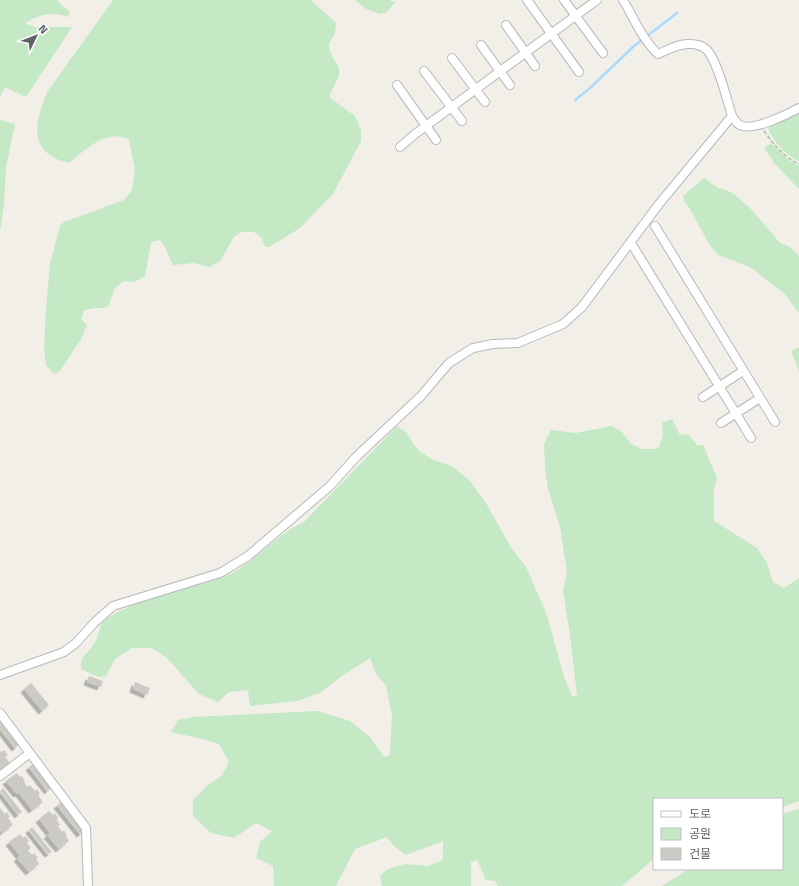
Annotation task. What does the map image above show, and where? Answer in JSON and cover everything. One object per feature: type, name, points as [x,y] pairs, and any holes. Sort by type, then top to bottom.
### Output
[{"type":"street","points":[[527,0],[579,72]]},
{"type":"street","points":[[564,0],[603,53]]},
{"type":"street","points":[[400,146],[597,0]]},
{"type":"street","points":[[623,0],[641,33],[658,54],[681,44],[700,45],[706,49],[710,54],[717,70],[732,116],[740,125],[748,127],[770,121],[799,108]]},
{"type":"street","points":[[506,25],[535,66]]},
{"type":"street","points":[[481,45],[510,85]]},
{"type":"street","points":[[452,58],[485,102]]},
{"type":"street","points":[[424,71],[462,122]]},
{"type":"street","points":[[397,85],[436,140]]},
{"type":"street","points":[[0,675],[64,652],[76,644],[94,623],[113,606],[220,573],[248,556],[330,486],[356,457],[421,396],[449,363],[473,348],[493,344],[518,343],[550,331],[563,324],[582,307],[659,204],[732,116]]},
{"type":"street","points":[[655,226],[775,422]]},
{"type":"street","points":[[631,243],[751,438]]},
{"type":"street","points":[[703,397],[743,371]]},
{"type":"street","points":[[721,423],[760,398]]},
{"type":"street","points":[[0,713],[86,828],[88,886]]},
{"type":"street","points":[[0,776],[30,753]]},
{"type":"path","points":[[759,124],[774,144],[787,157],[799,164]]},
{"type":"green space","points":[[0,0],[58,0],[58,2],[69,11],[70,17],[57,14],[47,14],[25,23],[34,27],[72,27],[26,97],[5,87],[0,97]]},
{"type":"green space","points":[[113,0],[311,0],[336,23],[335,33],[329,44],[330,52],[339,68],[339,76],[330,94],[330,98],[355,116],[361,130],[361,141],[333,194],[300,228],[269,247],[265,247],[262,238],[254,232],[241,232],[234,237],[220,261],[210,267],[193,263],[173,265],[160,240],[151,242],[145,276],[134,282],[124,281],[115,288],[108,307],[84,311],[81,319],[87,325],[81,339],[60,371],[54,374],[46,365],[44,347],[50,264],[60,226],[64,222],[124,200],[132,190],[135,170],[129,140],[113,136],[105,138],[89,147],[69,163],[53,157],[44,150],[40,142],[37,126],[47,92]]},
{"type":"green space","points":[[355,0],[390,0],[395,2],[387,12],[380,14],[366,9]]},
{"type":"green space","points":[[799,112],[799,161],[789,156],[780,148],[768,128]]},
{"type":"green space","points":[[0,120],[15,124],[6,167],[4,205],[0,232]]},
{"type":"green space","points":[[771,143],[787,159],[799,166],[799,189],[775,164],[764,148]]},
{"type":"green space","points":[[704,178],[718,188],[734,194],[750,208],[780,243],[790,247],[799,256],[799,313],[784,293],[750,267],[718,255],[709,244],[684,201],[683,196]]},
{"type":"green space","points":[[799,347],[799,371],[791,351]]},
{"type":"green space","points":[[672,419],[680,435],[688,434],[697,445],[703,445],[717,478],[714,489],[714,521],[757,548],[767,563],[773,582],[784,588],[799,578],[799,801],[783,807],[783,798],[653,798],[653,860],[622,886],[498,886],[495,881],[486,880],[477,860],[471,862],[471,886],[382,886],[380,876],[388,869],[405,864],[428,866],[443,860],[443,841],[406,855],[394,846],[387,837],[355,849],[336,886],[274,886],[273,866],[256,858],[260,842],[272,831],[256,823],[234,838],[211,833],[193,816],[193,800],[207,786],[222,775],[229,762],[219,744],[171,732],[178,720],[193,717],[318,711],[350,721],[370,737],[384,757],[390,755],[392,715],[386,686],[376,674],[370,658],[342,676],[320,693],[297,701],[250,706],[248,690],[229,692],[218,702],[199,694],[167,658],[152,648],[132,648],[115,659],[106,676],[98,677],[81,669],[81,661],[84,655],[95,642],[102,624],[110,616],[142,602],[232,573],[250,561],[285,533],[304,522],[397,426],[407,433],[420,452],[434,460],[451,466],[469,480],[486,503],[512,549],[526,567],[547,615],[564,677],[572,696],[577,696],[563,591],[567,572],[560,527],[548,489],[544,444],[551,430],[576,433],[612,426],[622,432],[631,444],[642,449],[654,449],[659,447],[663,436],[662,423]]},
{"type":"green space","points":[[799,809],[799,886],[662,886],[687,870],[783,870],[783,814]]},
{"type":"building","points":[[89,676],[103,681],[101,687],[87,682]]},
{"type":"building","points":[[135,682],[150,688],[147,695],[133,689]]},
{"type":"building","points":[[31,683],[49,705],[42,711],[24,689]]},
{"type":"building","points":[[0,721],[19,745],[15,748],[0,728]]},
{"type":"building","points":[[4,750],[8,755],[5,757],[10,763],[0,771],[0,751],[1,752]]},
{"type":"building","points":[[33,764],[51,788],[48,791],[29,767]]},
{"type":"building","points":[[17,773],[20,777],[22,776],[27,787],[30,785],[35,791],[37,789],[40,794],[38,795],[43,802],[32,810],[19,793],[17,794],[6,781]]},
{"type":"building","points":[[3,788],[22,812],[18,815],[0,791]]},
{"type":"building","points":[[61,802],[84,831],[80,834],[57,805]]},
{"type":"building","points":[[0,808],[5,814],[7,812],[10,817],[8,818],[13,825],[2,833],[0,830]]},
{"type":"building","points":[[49,811],[53,815],[55,813],[60,825],[58,826],[62,832],[64,830],[69,841],[59,849],[47,835],[50,833],[39,819]]},
{"type":"building","points":[[32,827],[52,852],[48,854],[29,830]]},
{"type":"building","points":[[20,834],[23,838],[25,836],[29,841],[27,843],[31,848],[28,850],[32,855],[34,853],[38,858],[36,859],[39,864],[29,872],[17,858],[20,856],[9,842]]},
{"type":"waterway","points":[[575,100],[589,89],[634,46],[677,13]]}]
